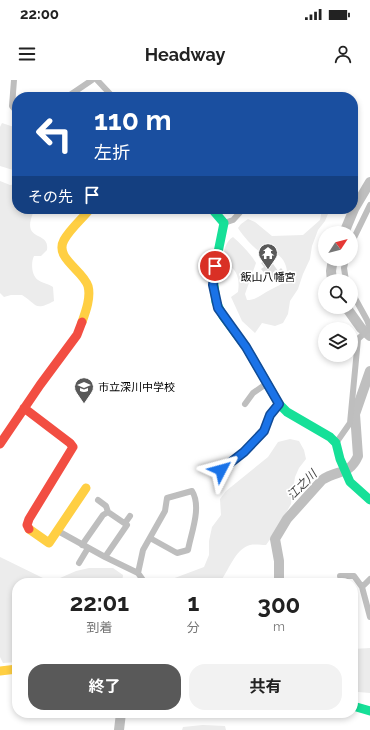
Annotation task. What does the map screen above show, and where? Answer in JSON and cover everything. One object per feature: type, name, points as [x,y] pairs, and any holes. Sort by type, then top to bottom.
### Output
[{"type":"street","points":[[13,92],[14,80]]},
{"type":"street","points":[[74,92],[92,80]]},
{"type":"street","points":[[98,80],[109,92]]},
{"type":"street","points":[[358,230],[370,205]]},
{"type":"street","points":[[0,444],[77,335],[81,326],[88,298],[88,285],[83,276],[64,258],[62,246],[64,240],[86,214]]},
{"type":"street","points":[[216,214],[224,223],[213,277],[215,297],[223,316],[246,347],[266,384],[279,404],[287,412],[330,437],[336,443],[340,459],[350,482],[370,500]]},
{"type":"street","points":[[224,223],[233,220],[238,214]]},
{"type":"street","points":[[336,443],[350,423],[358,339],[370,328],[358,304]]},
{"type":"street","points":[[245,404],[253,394],[266,384]]},
{"type":"street","points":[[221,470],[244,452],[264,431],[270,415],[279,404]]},
{"type":"street","points":[[24,408],[70,443],[73,447],[27,525],[30,530],[49,543],[86,488]]},
{"type":"street","points":[[138,573],[143,550],[165,511],[167,498],[192,491],[196,511],[188,550],[177,553],[150,538]]},
{"type":"street","points":[[98,500],[106,506],[108,512],[127,525],[104,557]]},
{"type":"street","points":[[82,545],[103,514],[108,512]]},
{"type":"street","points":[[124,523],[130,516]]},
{"type":"street","points":[[58,531],[104,557],[138,573],[142,578]]},
{"type":"street","points":[[78,563],[88,548]]},
{"type":"street","points":[[340,576],[354,576],[355,578]]},
{"type":"street","points":[[362,587],[370,579]]},
{"type":"street","points":[[358,582],[362,587],[370,617]]},
{"type":"street","points":[[0,671],[12,670]]},
{"type":"street","points":[[358,707],[370,711]]},
{"type":"shaded area","points":[[2,123],[12,126],[12,170],[0,166],[0,127]]},
{"type":"shaded area","points":[[0,181],[12,185],[12,214],[33,214],[30,222],[31,229],[33,233],[44,240],[47,244],[47,250],[41,256],[34,256],[32,268],[34,275],[38,280],[53,287],[54,301],[43,306],[36,306],[22,295],[11,295],[4,297],[0,293]]},
{"type":"shaded area","points":[[321,214],[328,214],[321,226],[318,226],[310,259],[298,289],[290,301],[288,314],[283,323],[275,326],[262,323],[255,333],[242,321],[231,297],[238,292],[238,278],[235,271],[225,260],[224,250],[233,237],[246,249],[256,263],[245,294],[247,300],[254,299],[287,280],[286,267],[284,262],[277,254],[267,251],[260,252],[254,247],[238,228],[241,224],[248,219],[255,222],[272,236],[303,235],[320,220]]},
{"type":"shaded area","points":[[290,439],[299,441],[304,450],[306,459],[299,468],[295,477],[291,504],[266,545],[250,545],[240,551],[232,561],[223,578],[175,578],[204,567],[209,555],[209,541],[212,527],[221,515],[220,499],[226,491],[268,457],[278,442]]},
{"type":"shaded area","points":[[0,557],[43,578],[12,578],[12,662],[3,663],[0,657]]},
{"type":"shaded area","points":[[89,568],[113,568],[123,575],[123,578],[60,578],[76,571]]},
{"type":"shaded area","points":[[370,648],[370,693],[358,692],[358,649]]},
{"type":"shaded area","points":[[203,725],[225,726],[226,730],[182,730],[183,727]]},
{"type":"building","name":"飯山八幡宮","points":[[266,260],[268,263],[271,261],[278,271],[281,268],[286,274],[276,282],[268,271],[265,274],[261,269],[264,267],[261,263]]},
{"type":"waterway","name":"江之川","points":[[358,202],[370,182]]},
{"type":"waterway","name":"江之川","points":[[347,226],[352,214]]},
{"type":"waterway","name":"江之川","points":[[331,274],[332,266]]},
{"type":"waterway","name":"江之川","points":[[351,314],[361,328],[370,336]]},
{"type":"waterway","name":"江之川","points":[[279,578],[279,561],[275,539],[287,519],[322,480],[351,467],[358,456],[355,414],[370,371]]},
{"type":"waterway","name":"江之川","points":[[119,730],[120,718]]},
{"type":"traffic: fast","points":[[216,214],[224,223],[213,277],[216,302],[223,316],[246,347],[279,404],[287,412],[330,437],[336,443],[340,459],[350,482],[370,500]]},
{"type":"traffic: fast","points":[[358,707],[370,711]]},
{"type":"traffic: slow","points":[[82,322],[88,299],[88,286],[85,280],[66,258],[63,253],[62,246],[69,232],[85,214]]},
{"type":"traffic: slow","points":[[29,529],[49,543],[86,488]]},
{"type":"traffic: slow","points":[[0,671],[12,670]]},
{"type":"traffic: jam","points":[[0,444],[40,385],[77,335],[82,322]]},
{"type":"traffic: jam","points":[[24,408],[70,443],[73,447],[29,519],[27,525],[29,529]]},
{"type":"place","name":"飯山八幡宮","points":[[268,270]]},
{"type":"place","name":"市立深川中学校","points":[[84,404]]},
{"type":"route","points":[[215,266],[213,285],[218,308],[246,347],[279,404],[270,415],[264,431],[244,452],[221,470]]}]
